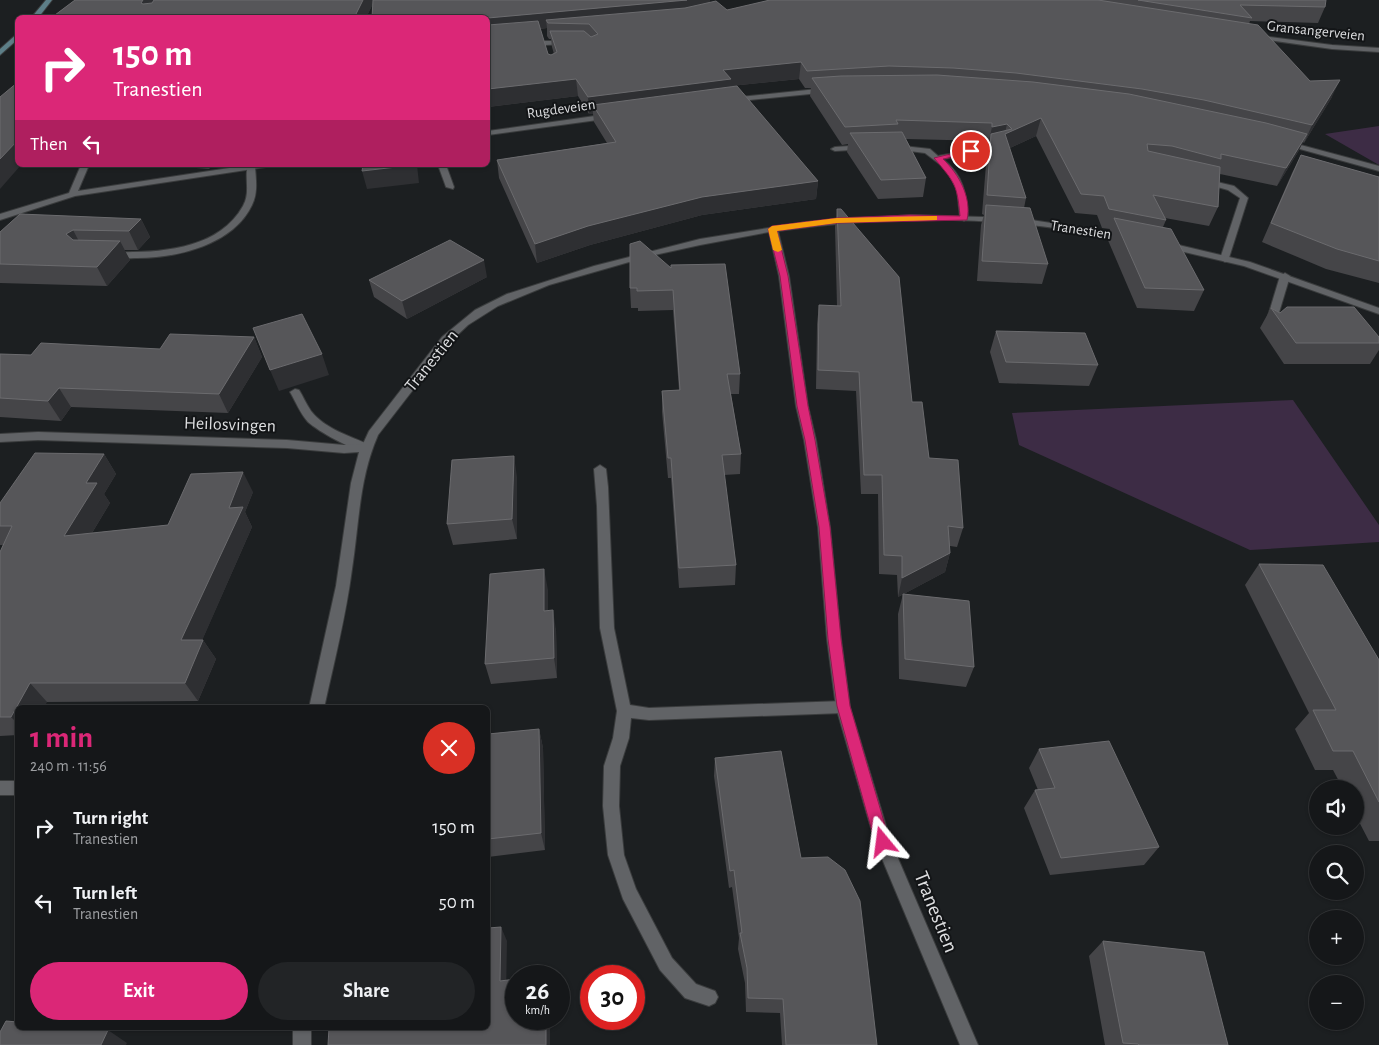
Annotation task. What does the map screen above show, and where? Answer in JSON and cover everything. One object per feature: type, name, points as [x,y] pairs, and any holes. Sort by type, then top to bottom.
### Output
[{"type":"street","points":[[36,15],[49,0]]},
{"type":"street","name":"Gransangerveien","points":[[1246,36],[1332,47],[1379,50]]},
{"type":"street","points":[[0,53],[15,38]]},
{"type":"street","points":[[548,52],[544,40],[571,43]]},
{"type":"street","points":[[721,101],[840,89]]},
{"type":"street","name":"Rugdeveien","points":[[490,133],[614,116]]},
{"type":"street","points":[[1276,140],[1379,169]]},
{"type":"street","points":[[938,158],[1002,146]]},
{"type":"street","points":[[835,149],[871,147]]},
{"type":"street","points":[[885,147],[928,151],[938,158],[949,168],[961,188],[964,218]]},
{"type":"street","points":[[73,194],[83,167]]},
{"type":"street","points":[[0,217],[73,194],[125,184],[251,167],[254,179],[254,192],[250,205],[237,221],[224,232],[197,244],[170,252],[150,255],[102,254]]},
{"type":"street","points":[[443,167],[450,187]]},
{"type":"street","points":[[1197,178],[1232,189],[1244,198],[1243,209],[1229,242],[1225,258]]},
{"type":"street","name":"Tranestien","points":[[317,705],[346,571],[357,486],[366,448],[373,434],[443,342],[464,323],[486,308],[555,280],[629,258],[772,229],[837,221],[909,218],[1017,220],[1134,238]]},
{"type":"street","name":"Tranestien","points":[[772,229],[784,276],[802,406],[810,440],[824,527],[834,639],[843,706],[883,842],[969,1045]]},
{"type":"street","points":[[1152,242],[1225,258],[1285,276],[1379,311]]},
{"type":"street","points":[[1269,329],[1285,276]]},
{"type":"street","points":[[295,392],[308,414],[321,426],[366,448]]},
{"type":"street","name":"Heilosvingen","points":[[0,438],[48,436],[286,444],[344,449],[366,448]]},
{"type":"street","points":[[600,470],[604,497],[606,618],[624,711],[621,738],[612,766],[611,806],[616,855],[629,893],[666,964],[691,992],[709,997]]},
{"type":"street","points":[[624,711],[649,714],[843,706]]},
{"type":"street","points":[[0,788],[15,788]]},
{"type":"street","points":[[302,1030],[302,1045]]},
{"type":"shaded area","points":[[1379,126],[1379,165],[1325,134]]},
{"type":"shaded area","points":[[1293,400],[1379,525],[1379,542],[1250,550],[1019,445],[1012,413]]},
{"type":"building","points":[[75,0],[143,0],[141,3],[143,4],[152,3],[154,0],[363,0],[356,15],[55,15]]},
{"type":"building","points":[[373,0],[687,0],[490,18],[490,15],[372,15]]},
{"type":"building","points":[[770,0],[1098,0],[1258,25],[1310,81],[1340,80],[1312,125],[1204,100],[1142,89],[1016,73],[953,68],[889,66],[807,71],[801,62],[723,70],[731,79],[588,97],[576,79],[490,89],[490,25],[538,21],[548,54],[551,55],[557,52],[550,31],[584,31],[591,37],[598,34],[589,24],[548,23],[546,20],[685,8],[716,1],[727,10]]},
{"type":"building","points":[[1138,0],[1326,0],[1325,7],[1240,5],[1252,18]]},
{"type":"building","points":[[937,75],[1033,82],[1129,94],[1266,123],[1307,134],[1286,168],[1221,154],[1221,159],[1172,146],[1147,144],[1148,151],[1220,167],[1218,207],[1153,195],[1166,220],[1109,209],[1104,196],[1081,194],[1041,118],[1005,134],[1026,198],[987,195],[991,134],[1012,129],[1007,124],[992,127],[992,123],[896,120],[898,124],[845,127],[812,78]]},
{"type":"building","points":[[15,84],[15,143],[0,159],[0,97]]},
{"type":"building","points":[[737,86],[818,181],[702,197],[588,226],[535,244],[497,160],[616,142],[593,105]]},
{"type":"building","points":[[902,132],[926,178],[881,180],[850,133]]},
{"type":"building","points":[[1301,155],[1379,177],[1379,261],[1337,249],[1271,223]]},
{"type":"building","points":[[363,167],[397,167],[362,171]]},
{"type":"building","points":[[986,205],[1030,208],[1048,264],[982,261]]},
{"type":"building","points":[[837,209],[841,209],[899,277],[912,402],[922,402],[929,458],[958,460],[963,528],[948,526],[950,553],[902,578],[902,556],[884,555],[882,475],[864,475],[859,372],[818,370],[819,305],[841,306]]},
{"type":"building","points":[[20,214],[141,219],[129,231],[73,230],[66,234],[73,240],[120,241],[97,267],[0,264],[0,232]]},
{"type":"building","points":[[1114,218],[1171,229],[1204,290],[1145,288]]},
{"type":"building","points":[[450,240],[484,260],[402,301],[369,280]]},
{"type":"building","points":[[640,241],[671,268],[671,265],[725,264],[740,374],[727,374],[741,454],[722,455],[736,565],[679,568],[671,458],[668,458],[662,391],[680,390],[673,290],[637,291],[637,288],[630,288],[630,244]]},
{"type":"building","points":[[1287,307],[1354,307],[1379,337],[1379,343],[1296,343],[1271,308],[1280,313]]},
{"type":"building","points":[[302,314],[322,354],[270,370],[253,328]]},
{"type":"building","points":[[996,331],[1085,333],[1098,365],[1006,362]]},
{"type":"building","points":[[170,334],[254,337],[219,394],[59,388],[48,401],[0,398],[0,354],[31,355],[41,343],[160,349]]},
{"type":"building","points":[[35,453],[104,454],[86,483],[97,483],[64,536],[168,525],[191,474],[243,472],[229,508],[243,507],[181,640],[203,640],[185,683],[30,683],[18,705],[15,705],[15,710],[11,717],[0,717],[0,552],[12,526],[0,526],[0,503]]},
{"type":"building","points":[[514,456],[512,519],[447,524],[452,460]]},
{"type":"building","points":[[1259,564],[1323,565],[1379,660],[1379,802],[1353,751],[1333,751],[1313,710],[1336,710]]},
{"type":"building","points":[[544,569],[544,611],[553,610],[554,658],[485,664],[490,574]]},
{"type":"building","points":[[903,594],[969,601],[974,667],[905,659]]},
{"type":"building","points":[[539,729],[541,833],[490,839],[490,734]]},
{"type":"building","points":[[1109,741],[1159,847],[1061,858],[1035,790],[1055,788],[1039,749]]},
{"type":"building","points":[[781,751],[801,858],[828,857],[845,870],[860,901],[877,1045],[786,1045],[783,999],[748,998],[747,968],[740,933],[742,933],[734,870],[730,871],[715,758]]},
{"type":"building","points":[[501,927],[500,981],[505,980],[505,1030],[546,1030],[546,1045],[328,1045],[329,1030],[490,1030],[490,928]]},
{"type":"building","points":[[1103,941],[1204,952],[1228,1045],[1139,1045],[1123,1043]]},
{"type":"building","points":[[6,1021],[15,1022],[15,1030],[108,1030],[101,1045],[0,1045],[0,1032]]},
{"type":"slow traffic","points":[[778,250],[772,229],[837,221],[934,218]]},
{"type":"route","points":[[883,842],[843,706],[834,639],[824,527],[810,440],[802,406],[784,276],[772,229],[837,221],[964,218],[961,188],[949,168],[938,158],[971,151]]}]
